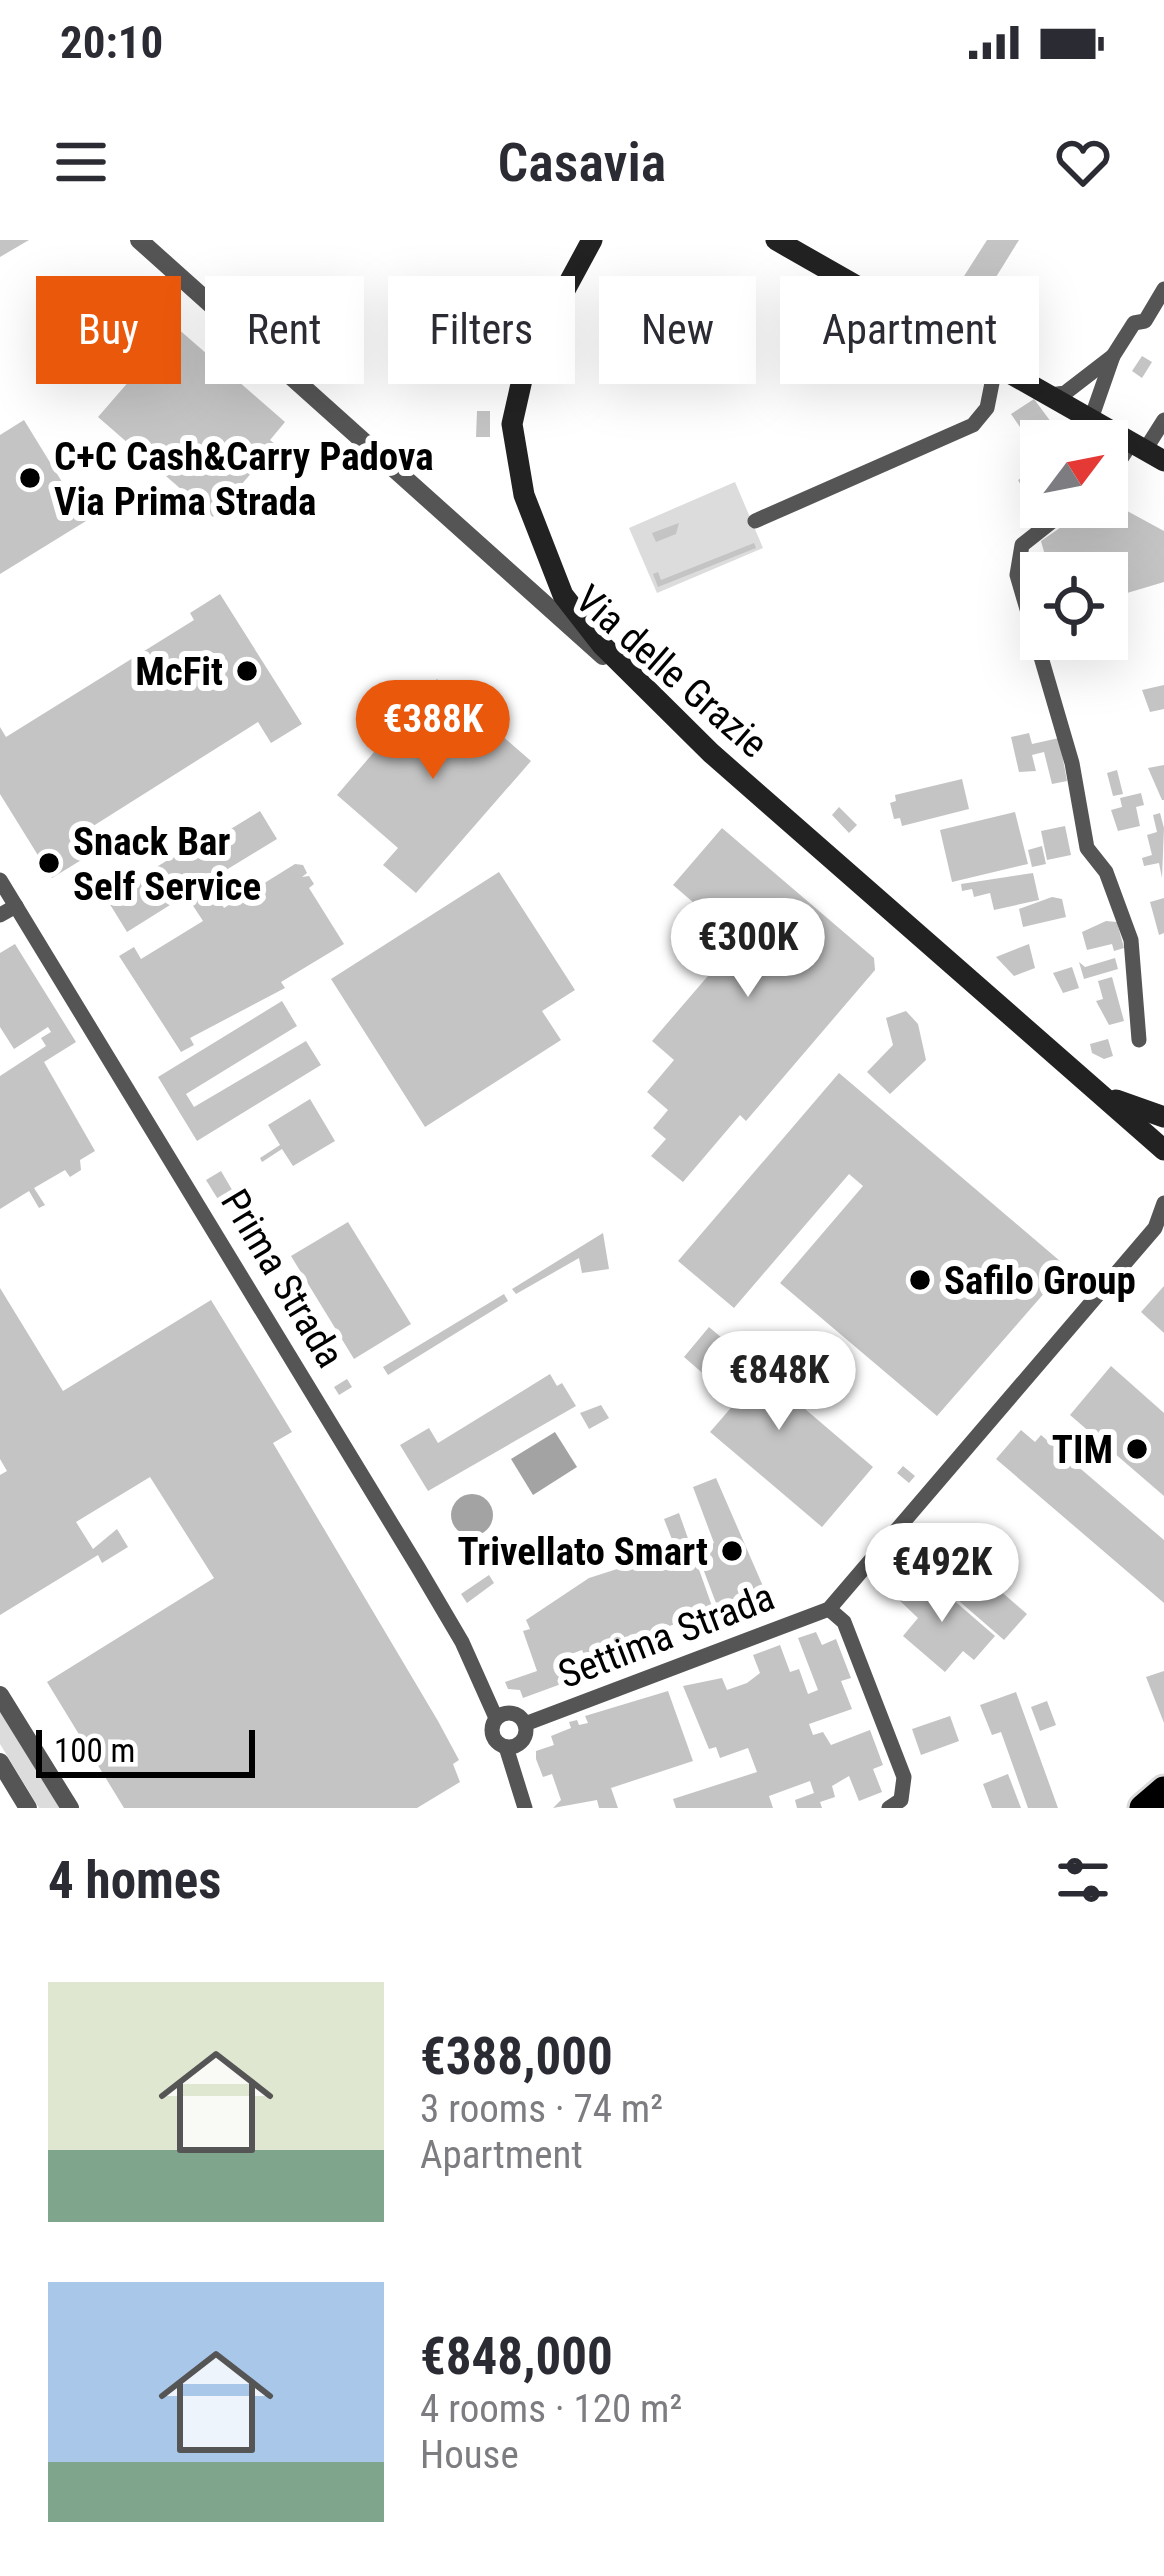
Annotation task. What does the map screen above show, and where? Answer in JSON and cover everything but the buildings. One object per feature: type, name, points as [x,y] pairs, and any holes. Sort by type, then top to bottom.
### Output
[{"type":"highway","points":[[1143,1808],[1164,1790]]},
{"type":"main road","points":[[592,240],[526,362],[512,442],[524,496],[563,595],[662,706]]},
{"type":"main road","points":[[783,243],[842,276]]},
{"type":"main road","points":[[1033,384],[1147,451]]},
{"type":"main road","name":"Via delle Grazie","points":[[662,706],[1156,1142]]},
{"type":"main road","points":[[1105,1095],[1164,1117]]},
{"type":"street","name":"Via delle Grazie","points":[[139,240],[543,606],[662,706]]},
{"type":"street","points":[[1091,418],[1113,356],[1134,323],[1145,321],[1164,289]]},
{"type":"street","points":[[1052,395],[1065,393],[1113,356]]},
{"type":"street","points":[[755,520],[973,425],[987,408],[992,384]]},
{"type":"street","points":[[1147,451],[1164,420]]},
{"type":"street","points":[[1043,528],[1022,545],[1017,574],[1072,763],[1087,848],[1106,872],[1131,940],[1139,1040]]},
{"type":"street","name":"Prima Strada","points":[[0,880],[462,1642],[496,1718],[493,1734],[506,1747],[525,1808]]},
{"type":"street","points":[[0,915],[16,906]]},
{"type":"street","points":[[1156,1142],[1164,1167]]},
{"type":"street","name":"Settima Strada","points":[[524,1724],[830,1609],[1161,1223],[1164,1203]]},
{"type":"street","points":[[830,1609],[844,1622],[904,1777],[901,1800],[890,1808]]},
{"type":"street","points":[[0,1695],[70,1808]]},
{"type":"street","points":[[496,1718],[512,1713],[524,1724],[523,1740],[506,1747]]},
{"type":"street","points":[[0,1762],[28,1808]]},
{"type":"shaded area","points":[[735,482],[763,548],[657,593],[629,528]]},
{"type":"shaded area","points":[[555,1432],[577,1467],[533,1495],[511,1459]]},
{"type":"shaded area","points":[[472,1494],[487,1500],[493,1515],[487,1530],[472,1536],[457,1530],[451,1515],[457,1500]]},
{"type":"shaded area","points":[[0,1711],[60,1808],[39,1808],[0,1744]]},
{"type":"place","name":"C+C Cash&Carry Padova Via Prima Strada","points":[[30,478]]},
{"type":"place","name":"McFit","points":[[247,671]]},
{"type":"place","name":"Snack Bar Self Service","points":[[49,863]]},
{"type":"place","name":"Safilo Group","points":[[920,1280]]},
{"type":"place","name":"TIM","points":[[1137,1449]]},
{"type":"place","name":"Trivellato Smart","points":[[732,1551]]}]
